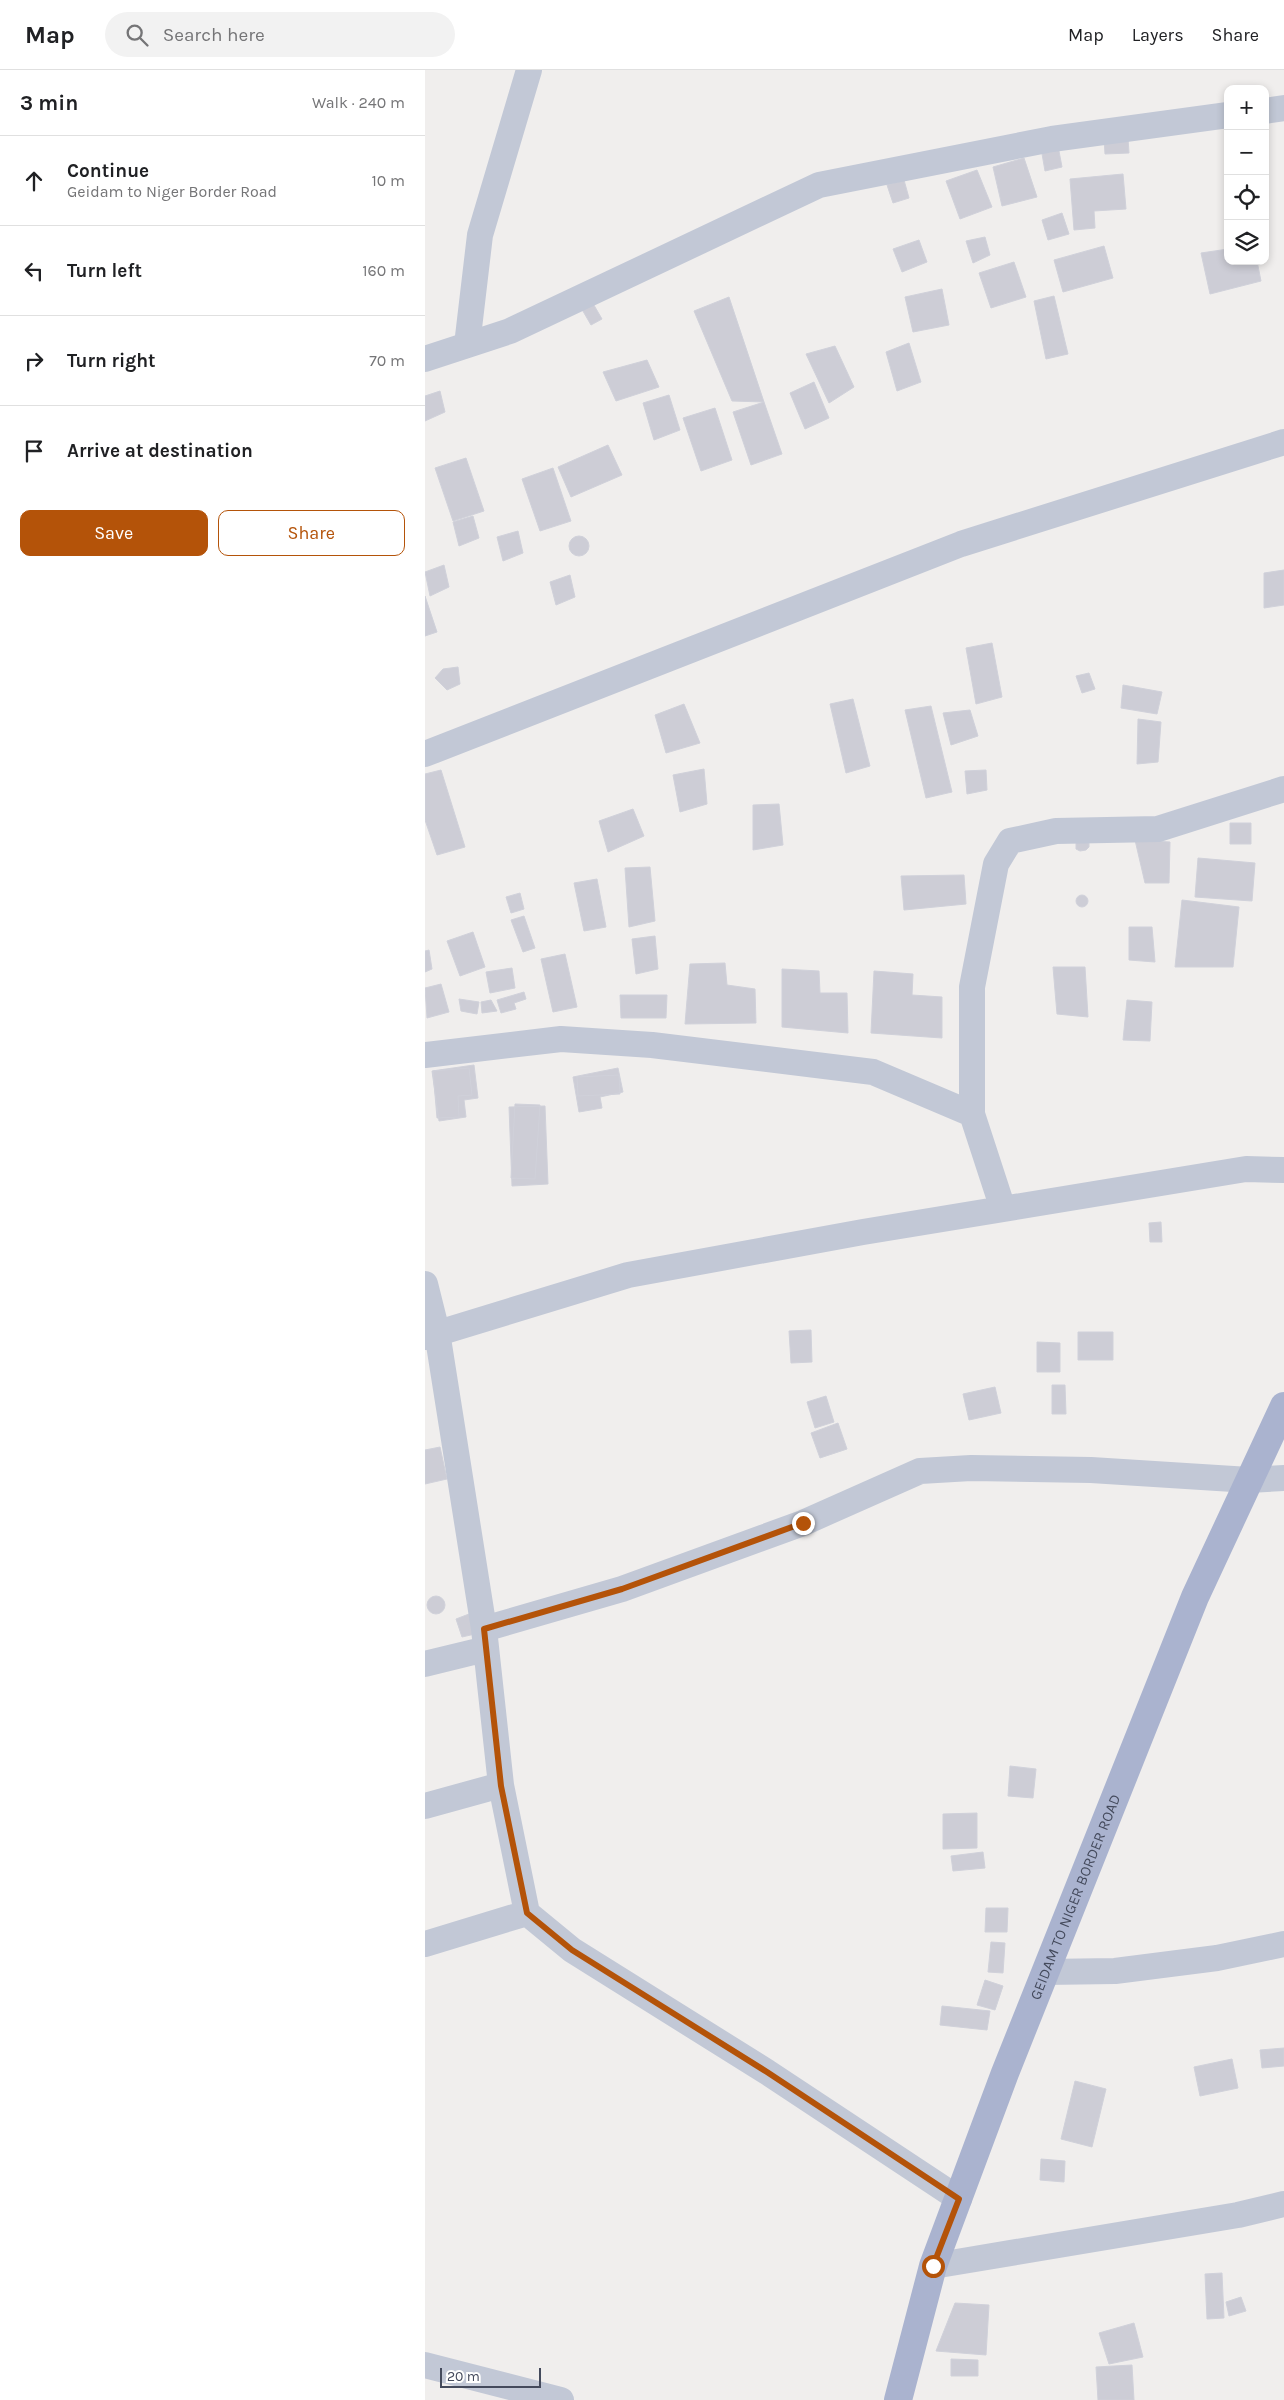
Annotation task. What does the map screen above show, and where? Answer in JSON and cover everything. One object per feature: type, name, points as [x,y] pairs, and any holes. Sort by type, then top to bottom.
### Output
[{"type":"main road","name":"GEIDAM TO NIGER BORDER ROAD","points":[[899,2400],[933,2266],[1045,1972],[1195,1597],[1284,1406]]},
{"type":"street","points":[[467,345],[480,235],[529,70]]},
{"type":"street","points":[[1269,110],[1284,108]]},
{"type":"street","points":[[425,359],[510,330],[717,231],[819,185],[1052,139],[1224,117]]},
{"type":"street","points":[[425,754],[961,544],[1284,442]]},
{"type":"street","points":[[1003,1209],[972,1114],[972,987],[996,864],[1011,841],[1056,831],[1158,829],[1284,789]]},
{"type":"street","points":[[425,1055],[561,1039],[652,1045],[873,1072],[972,1114]]},
{"type":"street","points":[[431,1335],[628,1275],[1003,1209],[1246,1169],[1284,1170]]},
{"type":"street","points":[[425,1284],[431,1335],[485,1639],[501,1786],[527,1913],[572,1950],[767,2072],[959,2199]]},
{"type":"street","points":[[425,1664],[485,1639],[803,1523],[920,1471],[971,1468],[1091,1470],[1249,1480],[1284,1478]]},
{"type":"street","points":[[425,1806],[501,1786]]},
{"type":"street","points":[[425,1944],[527,1913]]},
{"type":"street","points":[[1045,1972],[1115,1971],[1217,1958],[1284,1944]]},
{"type":"street","points":[[933,2266],[1238,2216],[1284,2204]]},
{"type":"street","points":[[425,2365],[561,2400]]},
{"type":"building","points":[[1128,138],[1129,153],[1105,154],[1104,139]]},
{"type":"building","points":[[1058,146],[1062,167],[1045,171],[1041,148]]},
{"type":"building","points":[[1024,158],[1037,197],[1002,206],[993,167]]},
{"type":"building","points":[[977,170],[992,207],[960,219],[946,181]]},
{"type":"building","points":[[1123,174],[1126,209],[1094,211],[1095,228],[1074,230],[1070,179]]},
{"type":"building","points":[[904,180],[909,198],[893,203],[887,185]]},
{"type":"building","points":[[1062,213],[1069,234],[1048,240],[1042,220]]},
{"type":"building","points":[[985,237],[990,255],[973,263],[966,241]]},
{"type":"building","points":[[919,240],[927,262],[902,272],[893,249]]},
{"type":"building","points":[[1104,246],[1113,278],[1063,292],[1054,260]]},
{"type":"building","points":[[1224,250],[1224,265],[1258,265],[1261,281],[1210,294],[1201,253]]},
{"type":"building","points":[[1014,262],[1026,297],[991,308],[979,273]]},
{"type":"building","points":[[942,289],[949,325],[913,332],[905,297]]},
{"type":"building","points":[[1054,296],[1068,354],[1046,359],[1034,301]]},
{"type":"building","points":[[729,297],[764,402],[732,401],[694,311]]},
{"type":"building","points":[[591,300],[602,319],[591,325],[580,306]]},
{"type":"building","points":[[909,343],[921,382],[897,391],[886,352]]},
{"type":"building","points":[[835,346],[854,387],[829,403],[806,354]]},
{"type":"building","points":[[647,360],[659,387],[616,401],[603,372]]},
{"type":"building","points":[[814,382],[829,418],[805,429],[790,393]]},
{"type":"building","points":[[440,391],[445,412],[425,421],[425,396]]},
{"type":"building","points":[[669,395],[680,430],[654,440],[643,403]]},
{"type":"building","points":[[764,402],[782,454],[751,465],[733,412]]},
{"type":"building","points":[[715,408],[732,460],[701,471],[683,418]]},
{"type":"building","points":[[608,445],[622,475],[571,497],[558,467]]},
{"type":"building","points":[[466,458],[484,511],[453,521],[435,468]]},
{"type":"building","points":[[553,468],[571,521],[540,531],[522,479]]},
{"type":"building","points":[[473,516],[479,538],[459,546],[453,522]]},
{"type":"building","points":[[518,531],[523,553],[503,561],[497,537]]},
{"type":"building","points":[[579,536],[586,539],[589,546],[586,553],[579,556],[572,553],[569,546],[572,539]]},
{"type":"building","points":[[444,565],[449,587],[430,596],[425,572]]},
{"type":"building","points":[[1284,570],[1284,605],[1264,608],[1264,573]]},
{"type":"building","points":[[570,575],[575,597],[556,605],[550,582]]},
{"type":"building","points":[[425,596],[437,632],[425,636]]},
{"type":"building","points":[[992,643],[1002,697],[976,704],[966,648]]},
{"type":"building","points":[[458,667],[460,684],[447,690],[435,678],[443,669]]},
{"type":"building","points":[[1089,673],[1095,689],[1082,693],[1076,676]]},
{"type":"building","points":[[1123,685],[1162,692],[1157,714],[1121,708]]},
{"type":"building","points":[[853,699],[870,766],[846,773],[830,704]]},
{"type":"building","points":[[684,704],[700,743],[666,753],[655,715]]},
{"type":"building","points":[[931,706],[952,792],[926,798],[905,710]]},
{"type":"building","points":[[970,710],[978,736],[951,745],[943,713]]},
{"type":"building","points":[[1138,719],[1161,722],[1158,762],[1137,764]]},
{"type":"building","points":[[704,769],[707,804],[680,812],[673,775]]},
{"type":"building","points":[[441,770],[465,847],[437,855],[425,820],[425,774]]},
{"type":"building","points":[[986,770],[987,790],[967,794],[965,771]]},
{"type":"building","points":[[779,804],[783,845],[753,850],[753,805]]},
{"type":"building","points":[[633,809],[644,836],[608,852],[599,821]]},
{"type":"building","points":[[1230,823],[1251,823],[1251,844],[1230,844]]},
{"type":"building","points":[[1135,840],[1170,842],[1169,883],[1145,883]]},
{"type":"building","points":[[1076,842],[1089,843],[1089,847],[1086,850],[1080,851],[1076,849]]},
{"type":"building","points":[[1198,858],[1255,863],[1252,901],[1195,897]]},
{"type":"building","points":[[650,867],[655,921],[629,927],[625,868]]},
{"type":"building","points":[[964,875],[966,904],[904,910],[901,876]]},
{"type":"building","points":[[597,879],[606,927],[584,931],[574,883]]},
{"type":"building","points":[[520,893],[524,909],[511,913],[506,897]]},
{"type":"building","points":[[1084,895],[1087,896],[1087,906],[1080,907],[1077,906],[1076,899],[1077,896]]},
{"type":"building","points":[[1182,900],[1239,907],[1233,967],[1175,967]]},
{"type":"building","points":[[524,916],[535,948],[523,952],[511,920]]},
{"type":"building","points":[[1129,927],[1152,927],[1155,962],[1129,960]]},
{"type":"building","points":[[473,932],[485,967],[460,976],[447,941]]},
{"type":"building","points":[[655,936],[658,969],[636,974],[632,939]]},
{"type":"building","points":[[429,950],[432,969],[425,972],[425,951]]},
{"type":"building","points":[[565,954],[577,1007],[553,1012],[541,959]]},
{"type":"building","points":[[725,963],[727,985],[755,989],[756,1023],[685,1024],[690,964]]},
{"type":"building","points":[[1053,967],[1085,967],[1088,1017],[1057,1014]]},
{"type":"building","points":[[512,968],[515,988],[490,993],[486,972]]},
{"type":"building","points":[[782,969],[819,971],[820,993],[847,993],[848,1033],[782,1027]]},
{"type":"building","points":[[874,971],[913,974],[912,995],[942,997],[942,1038],[871,1033]]},
{"type":"building","points":[[441,984],[449,1012],[427,1018],[425,988]]},
{"type":"building","points":[[524,992],[526,999],[514,1003],[516,1009],[501,1013],[497,1000]]},
{"type":"building","points":[[620,995],[667,995],[666,1018],[621,1018]]},
{"type":"building","points":[[459,999],[479,1002],[477,1014],[461,1011]]},
{"type":"building","points":[[491,1000],[497,1011],[482,1013],[481,1002]]},
{"type":"building","points":[[1127,1000],[1152,1002],[1150,1041],[1123,1040]]},
{"type":"building","points":[[474,1065],[478,1098],[464,1100],[466,1117],[439,1121],[432,1071]]},
{"type":"building","points":[[469,1068],[472,1095],[458,1096],[459,1117],[437,1118],[433,1071]]},
{"type":"building","points":[[618,1068],[623,1092],[600,1097],[602,1108],[579,1112],[573,1077]]},
{"type":"building","points":[[619,1075],[620,1094],[578,1096],[577,1077]]},
{"type":"building","points":[[515,1104],[540,1105],[535,1179],[511,1178]]},
{"type":"building","points":[[545,1106],[548,1184],[512,1186],[509,1107]]},
{"type":"building","points":[[1161,1222],[1162,1242],[1150,1242],[1149,1223]]},
{"type":"building","points":[[811,1330],[812,1362],[791,1363],[789,1331]]},
{"type":"building","points":[[1078,1332],[1113,1332],[1113,1360],[1078,1360]]},
{"type":"building","points":[[1037,1342],[1060,1343],[1060,1372],[1037,1372]]},
{"type":"building","points":[[1052,1385],[1065,1385],[1066,1414],[1052,1414]]},
{"type":"building","points":[[995,1387],[1001,1413],[969,1420],[963,1394]]},
{"type":"building","points":[[826,1396],[834,1422],[815,1428],[807,1402]]},
{"type":"building","points":[[838,1423],[847,1449],[820,1458],[811,1433]]},
{"type":"building","points":[[440,1447],[447,1479],[425,1484],[425,1450]]},
{"type":"building","points":[[436,1596],[442,1599],[445,1605],[442,1611],[436,1614],[430,1611],[427,1605],[430,1599]]},
{"type":"building","points":[[469,1614],[475,1634],[462,1637],[456,1619]]},
{"type":"building","points":[[1010,1766],[1036,1769],[1033,1798],[1008,1796]]},
{"type":"building","points":[[977,1813],[977,1848],[943,1849],[943,1814]]},
{"type":"building","points":[[983,1852],[985,1868],[953,1871],[951,1856]]},
{"type":"building","points":[[986,1908],[1008,1908],[1007,1932],[985,1932]]},
{"type":"building","points":[[991,1942],[1005,1943],[1003,1973],[988,1972]]},
{"type":"building","points":[[985,1980],[1003,1986],[995,2010],[977,2005]]},
{"type":"building","points":[[942,2006],[990,2011],[987,2030],[940,2025]]},
{"type":"building","points":[[1284,2048],[1284,2066],[1262,2068],[1260,2050]]},
{"type":"building","points":[[1232,2059],[1238,2088],[1200,2096],[1194,2067]]},
{"type":"building","points":[[1075,2081],[1106,2089],[1092,2147],[1061,2139]]},
{"type":"building","points":[[1041,2159],[1065,2161],[1064,2182],[1040,2180]]},
{"type":"building","points":[[1222,2273],[1224,2318],[1207,2319],[1205,2274]]},
{"type":"building","points":[[1241,2297],[1246,2311],[1229,2316],[1226,2302]]},
{"type":"building","points":[[955,2303],[989,2305],[986,2355],[936,2351]]},
{"type":"building","points":[[1134,2323],[1143,2357],[1109,2364],[1099,2333]]},
{"type":"building","points":[[951,2359],[978,2360],[978,2376],[951,2376]]},
{"type":"building","points":[[1132,2365],[1134,2400],[1098,2400],[1096,2367]]},
{"type":"route","points":[[803,1523],[622,1589],[484,1629],[501,1786],[516,1867],[527,1913],[572,1950],[767,2072],[959,2199],[933,2266]]}]
